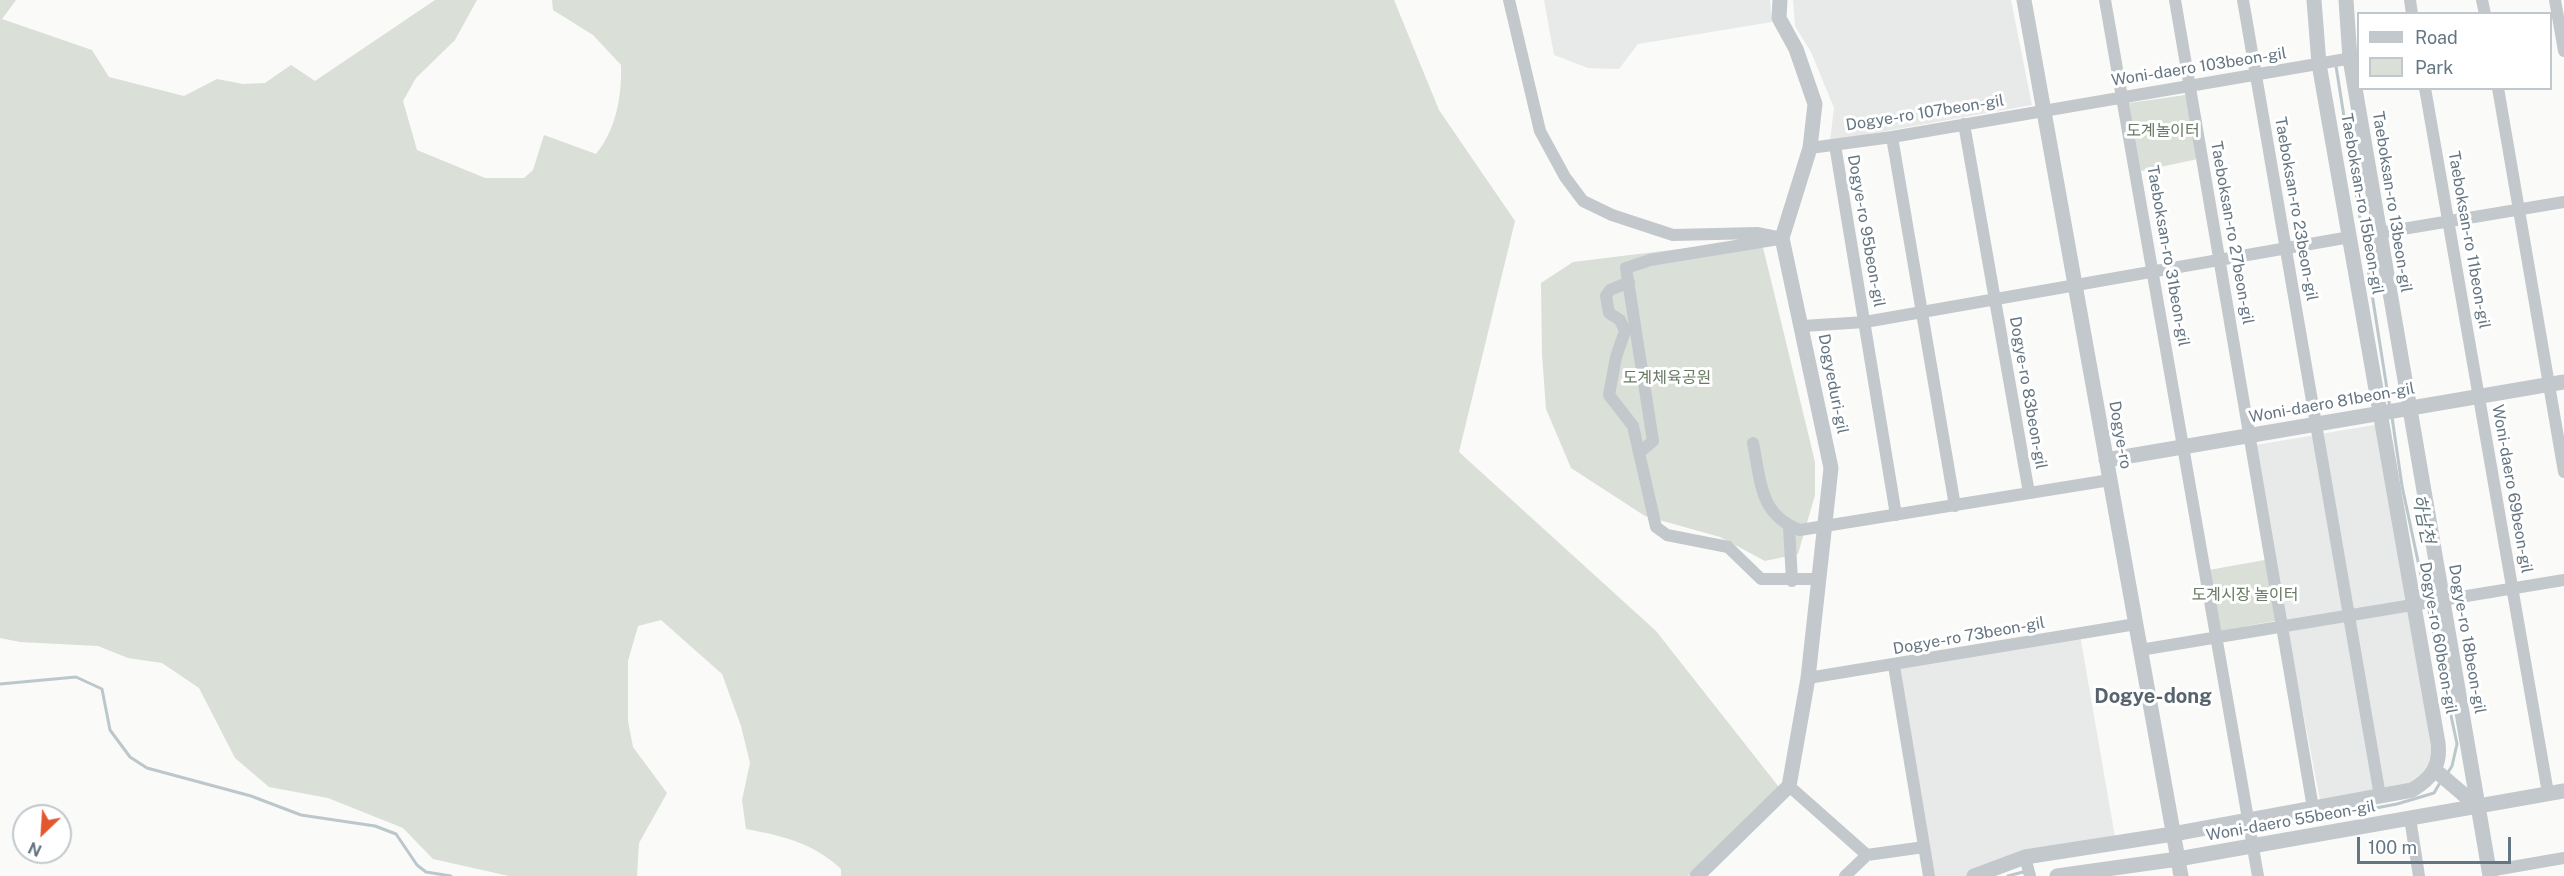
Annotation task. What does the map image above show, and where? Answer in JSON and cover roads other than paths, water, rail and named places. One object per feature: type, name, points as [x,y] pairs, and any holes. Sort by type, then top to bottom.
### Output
[{"type":"street","points":[[1509,0],[1540,131],[1566,177],[1583,201],[1612,215],[1673,235],[1757,233],[1782,238]]},
{"type":"street","points":[[1780,0],[1779,18],[1796,49],[1815,104],[1810,148],[1782,238]]},
{"type":"street","name":"Dogye-ro","points":[[2024,0],[2046,110],[2075,285],[2181,876]]},
{"type":"street","name":"Taeboksan-ro 31beon-gil","points":[[2105,0],[2184,447]]},
{"type":"street","name":"Taeboksan-ro 27beon-gil","points":[[2175,0],[2251,435]]},
{"type":"street","name":"Taeboksan-ro 23beon-gil","points":[[2243,0],[2316,424]]},
{"type":"street","name":"Taeboksan-ro 15beon-gil","points":[[2314,0],[2319,64],[2383,413]]},
{"type":"street","name":"Taeboksan-ro 13beon-gil","points":[[2346,0],[2357,79]]},
{"type":"street","points":[[2554,0],[2564,51]]},
{"type":"street","name":"Woni-daero 103beon-gil","points":[[2046,110],[2354,58]]},
{"type":"street","name":"Taeboksan-ro 13beon-gil","points":[[2359,90],[2405,409]]},
{"type":"street","name":"Taeboksan-ro 11beon-gil","points":[[2425,90],[2479,396]]},
{"type":"street","points":[[2498,90],[2519,210],[2556,383],[2564,472]]},
{"type":"street","name":"Dogye-ro 107beon-gil","points":[[1810,148],[1892,137],[2046,110]]},
{"type":"street","points":[[1964,124],[1995,299]]},
{"type":"street","points":[[1892,137],[1955,506]]},
{"type":"street","name":"Dogye-ro 95beon-gil","points":[[1834,145],[1865,322]]},
{"type":"street","points":[[2379,233],[2564,202]]},
{"type":"street","name":"Dogye-ro 95beon-gil","points":[[1803,326],[1865,322],[2350,237]]},
{"type":"street","points":[[1639,453],[1653,441],[1626,268],[1650,260],[1771,242],[1782,238]]},
{"type":"street","name":"Dogyeduri-gil","points":[[1782,238],[1803,326],[1831,468],[1808,678],[1789,786]]},
{"type":"street","points":[[1629,282],[1610,290],[1606,296],[1610,313],[1620,320],[1624,331],[1616,357],[1610,394],[1633,426],[1656,527],[1667,535],[1728,548],[1761,579],[1792,581],[1818,579]]},
{"type":"street","name":"Dogye-ro 83beon-gil","points":[[1995,299],[2029,493]]},
{"type":"street","points":[[1865,322],[1896,515]]},
{"type":"street","name":"Woni-daero 81beon-gil","points":[[2106,460],[2556,383]]},
{"type":"street","name":"Woni-daero 69beon-gil","points":[[2479,396],[2548,793]]},
{"type":"street","name":"Dogye-ro 18beon-gil","points":[[2405,409],[2489,874]]},
{"type":"street","name":"Dogye-ro 60beon-gil","points":[[2383,413],[2417,605],[2442,776]]},
{"type":"street","points":[[2316,424],[2380,796]]},
{"type":"street","points":[[2251,435],[2313,808]]},
{"type":"street","points":[[1753,443],[1766,506],[1789,526],[1792,581]]},
{"type":"street","points":[[2184,447],[2259,876]]},
{"type":"street","name":"Dogye-ro 83beon-gil","points":[[1789,526],[1800,530],[2110,480]]},
{"type":"street","name":"Woni-daero 69beon-gil","points":[[2140,650],[2564,580]]},
{"type":"street","name":"Dogye-ro 73beon-gil","points":[[1808,678],[1894,666],[2136,624]]},
{"type":"street","points":[[1894,666],[1929,876]]},
{"type":"street","points":[[1974,876],[2025,857],[2173,834],[2412,790],[2442,776],[2477,806]]},
{"type":"street","points":[[1698,876],[1789,786],[1867,855]]},
{"type":"street","name":"Woni-daero 55beon-gil","points":[[2058,876],[2090,874],[2564,791]]},
{"type":"street","points":[[2410,818],[2419,876]]},
{"type":"street","points":[[1845,876],[1867,855],[1924,847]]},
{"type":"street","points":[[2025,857],[2030,876]]},
{"type":"street","points":[[2489,874],[2563,862]]},
{"type":"waterway","name":"하남천","points":[[2336,66],[2390,408]]},
{"type":"waterway","name":"하남천","points":[[2392,417],[2402,486],[2426,599]]},
{"type":"waterway","name":"하남천","points":[[2428,606],[2457,744],[2452,766],[2447,774]]},
{"type":"waterway","points":[[0,684],[76,677],[102,689],[110,730],[130,757],[147,768],[251,796],[301,815],[375,826],[396,834],[417,865],[426,872],[451,876]]},
{"type":"waterway","name":"하남천","points":[[2258,830],[2397,804],[2434,793],[2441,781]]},
{"type":"waterway","name":"하남천","points":[[2008,876],[2023,872]]},
{"type":"district","name":"Dogye-dong","points":[[2153,697]]},
{"type":"park label","name":"도계놀이터","points":[[2163,131]]},
{"type":"park label","name":"도계체육공원","points":[[1667,378]]},
{"type":"park label","name":"도계시장 놀이터","points":[[2245,595]]}]
